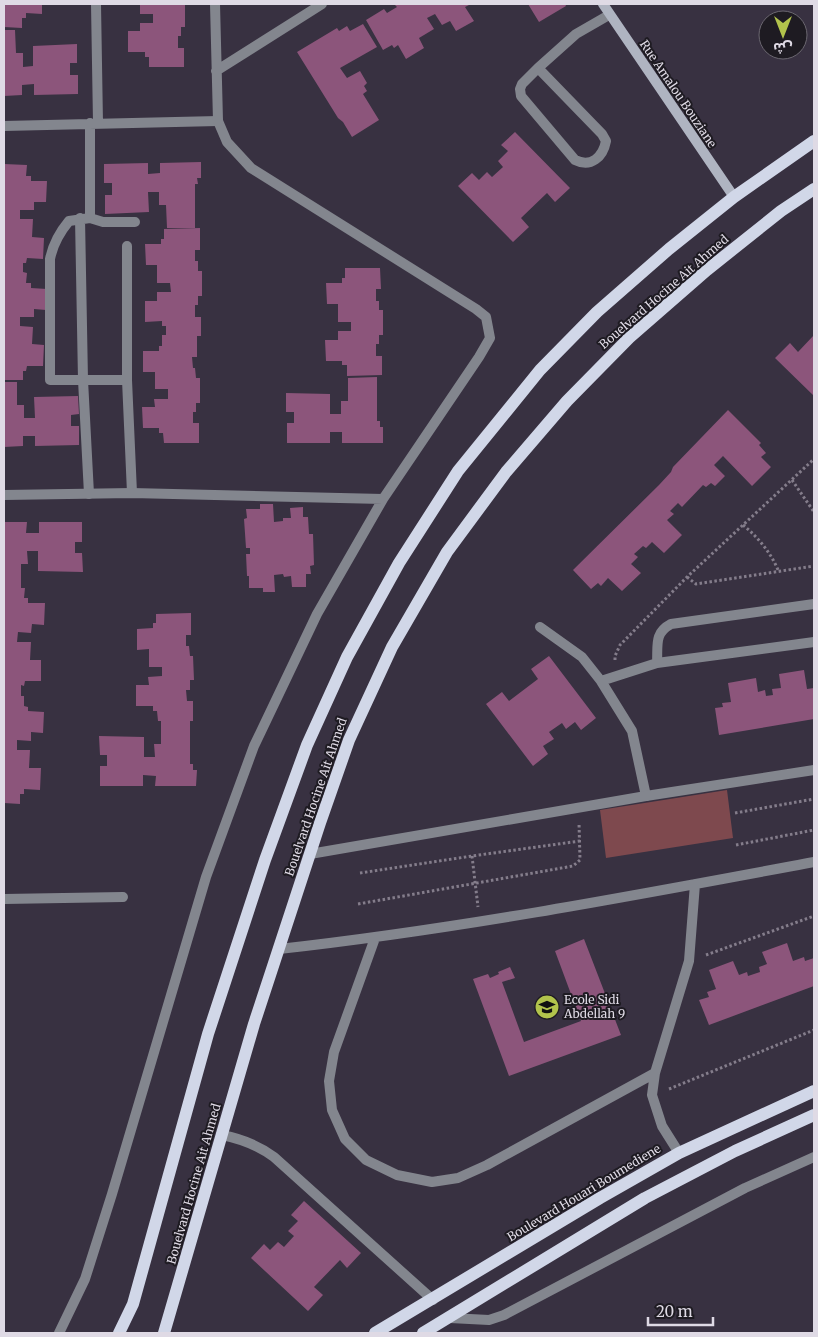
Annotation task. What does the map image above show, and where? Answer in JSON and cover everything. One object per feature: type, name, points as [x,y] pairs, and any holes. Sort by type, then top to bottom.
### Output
[{"type":"main road","points":[[119,1333],[133,1304],[208,1034],[265,860],[307,745],[347,657],[399,563],[458,470],[540,370],[597,312],[669,249],[734,197],[814,140]]},
{"type":"main road","name":"Bouelvard Hocine Ait Ahmed","points":[[164,1333],[254,1024],[310,854],[348,740],[392,647],[447,552],[506,472],[567,401],[629,338],[707,270],[781,211],[814,189]]},
{"type":"main road","name":"Boulevard Houari Boumediene","points":[[375,1333],[433,1300],[600,1198],[679,1153],[814,1091]]},
{"type":"main road","points":[[423,1333],[645,1198],[735,1151],[814,1115]]},
{"type":"street","points":[[89,494],[83,380],[85,218],[94,123],[96,4]]},
{"type":"street","points":[[59,1333],[85,1279],[206,876],[254,746],[317,614],[363,537],[383,499],[490,338],[486,318],[476,308],[251,168],[227,142],[218,121],[215,4]]},
{"type":"street","points":[[216,71],[322,4]]},
{"type":"street","name":"Rue Amalou Bouziane","points":[[603,4],[734,197]]},
{"type":"street","points":[[538,68],[602,134],[606,141],[604,150],[590,163],[583,164],[575,160],[521,96],[520,89],[522,84],[538,68],[576,34],[609,15]]},
{"type":"street","points":[[4,126],[218,121]]},
{"type":"street","points":[[127,380],[50,380],[50,259],[53,245],[69,221],[85,218],[103,222],[135,222]]},
{"type":"street","points":[[127,246],[127,380],[132,493]]},
{"type":"street","points":[[4,495],[132,493],[383,499]]},
{"type":"street","points":[[657,663],[658,638],[662,629],[672,624],[814,604]]},
{"type":"street","points":[[540,627],[582,657],[601,681],[632,731],[646,796]]},
{"type":"street","points":[[601,681],[657,663],[814,642]]},
{"type":"street","points":[[310,854],[646,796],[814,770]]},
{"type":"street","points":[[279,950],[375,938],[479,921],[814,862]]},
{"type":"street","points":[[679,1153],[662,1126],[652,1095],[655,1073],[688,961],[695,884]]},
{"type":"street","points":[[4,899],[123,897]]},
{"type":"street","points":[[375,938],[334,1052],[329,1081],[332,1110],[345,1139],[366,1160],[397,1175],[432,1182],[458,1178],[487,1165],[655,1073]]},
{"type":"street","points":[[222,1135],[239,1138],[254,1144],[274,1157],[433,1300]]},
{"type":"street","points":[[450,1318],[489,1320],[504,1314],[745,1188],[814,1157]]},
{"type":"path","points":[[617,676],[615,656],[620,645],[687,577],[814,459]]},
{"type":"path","points":[[792,480],[814,512]]},
{"type":"path","points":[[743,525],[766,548],[779,572]]},
{"type":"path","points":[[687,577],[696,584],[814,566]]},
{"type":"path","points":[[735,813],[814,799]]},
{"type":"path","points":[[358,904],[573,866],[580,860],[579,808]]},
{"type":"path","points":[[736,845],[814,830]]},
{"type":"path","points":[[360,873],[580,841]]},
{"type":"path","points":[[472,856],[479,921]]},
{"type":"path","points":[[688,961],[814,916]]},
{"type":"path","points":[[652,1095],[814,1030]]},
{"type":"shaded area","points":[[727,790],[733,838],[606,858],[600,810]]},
{"type":"building","points":[[4,4],[42,4],[42,14],[26,13],[26,18],[22,18],[22,28],[4,27]]},
{"type":"building","points":[[140,4],[185,4],[185,27],[181,27],[181,36],[178,36],[178,48],[184,48],[184,67],[149,67],[149,57],[145,57],[145,52],[128,52],[128,31],[140,31],[140,23],[153,23],[153,14],[140,14]]},
{"type":"building","points":[[471,4],[465,7],[474,21],[456,31],[450,21],[442,25],[435,14],[427,18],[434,29],[419,38],[424,48],[406,59],[398,45],[394,48],[392,45],[383,50],[366,20],[384,9],[387,13],[397,7],[395,5]]},
{"type":"building","points":[[528,4],[565,4],[566,6],[539,22]]},
{"type":"building","points":[[363,24],[377,47],[340,68],[347,78],[360,71],[367,83],[364,86],[367,91],[363,94],[379,120],[352,137],[297,52],[337,28],[339,31],[347,26],[350,31]]},
{"type":"building","points":[[4,30],[15,30],[16,53],[23,53],[23,67],[33,66],[33,46],[77,44],[77,63],[70,63],[70,75],[78,75],[78,94],[34,95],[34,84],[22,85],[22,95],[4,96]]},
{"type":"building","points":[[515,132],[570,188],[555,202],[547,193],[521,218],[529,227],[513,242],[458,186],[472,173],[479,180],[487,172],[492,177],[503,167],[498,161],[508,151],[501,145]]},
{"type":"building","points":[[201,162],[201,178],[197,178],[198,184],[195,184],[195,228],[167,228],[166,205],[159,205],[159,192],[148,192],[149,212],[105,214],[105,195],[112,195],[112,183],[104,183],[104,164],[148,163],[148,174],[160,173],[160,163]]},
{"type":"building","points":[[4,164],[27,165],[26,176],[31,176],[31,181],[47,181],[46,202],[34,202],[34,210],[20,210],[20,219],[33,219],[32,237],[44,238],[43,259],[27,258],[26,263],[23,263],[23,272],[27,273],[26,283],[31,283],[31,288],[47,289],[46,310],[34,309],[34,317],[20,317],[20,326],[33,327],[32,344],[44,345],[43,366],[27,366],[26,371],[23,371],[23,380],[4,380]]},
{"type":"building","points":[[200,228],[200,250],[195,250],[195,261],[198,261],[198,271],[202,271],[202,296],[198,296],[198,305],[195,305],[195,317],[201,317],[201,336],[197,336],[197,357],[192,357],[196,378],[200,378],[200,403],[196,403],[196,412],[193,412],[193,423],[199,423],[199,443],[164,443],[163,433],[159,433],[159,428],[143,428],[142,407],[155,407],[154,399],[168,399],[168,389],[155,389],[155,372],[143,372],[143,351],[159,351],[159,346],[162,346],[162,335],[166,335],[166,326],[162,326],[162,321],[145,322],[145,301],[157,301],[157,292],[171,292],[170,283],[157,283],[157,265],[146,265],[145,244],[161,244],[161,239],[164,239],[164,229]]},
{"type":"building","points":[[345,268],[380,268],[381,289],[376,289],[376,301],[379,301],[379,310],[383,310],[383,335],[379,335],[379,344],[376,344],[376,356],[382,356],[382,375],[347,376],[347,365],[342,365],[342,361],[326,361],[325,340],[338,340],[338,331],[351,331],[351,322],[338,322],[338,304],[327,304],[326,283],[342,283],[342,278],[345,278]]},
{"type":"building","points":[[814,335],[814,396],[775,358],[790,343],[798,352]]},
{"type":"building","points":[[377,377],[377,421],[380,421],[380,427],[383,427],[383,443],[342,443],[342,432],[330,432],[330,443],[287,443],[287,423],[294,423],[294,412],[286,412],[286,393],[330,394],[330,414],[341,414],[341,401],[348,401],[348,378]]},
{"type":"building","points":[[4,382],[17,382],[17,405],[24,405],[24,418],[35,418],[34,397],[78,396],[79,414],[71,415],[71,426],[79,426],[79,445],[35,446],[35,436],[23,436],[23,446],[4,447]]},
{"type":"building","points":[[728,410],[761,443],[759,445],[766,453],[761,457],[771,467],[752,486],[723,456],[714,465],[725,476],[715,486],[711,483],[706,487],[703,485],[682,507],[678,503],[670,511],[674,514],[667,520],[682,535],[664,553],[652,542],[646,548],[643,546],[634,554],[638,557],[631,564],[641,573],[622,591],[608,578],[601,586],[598,583],[591,589],[573,570],[659,485],[673,467]]},
{"type":"building","points":[[260,504],[273,504],[274,522],[283,521],[283,518],[291,518],[290,508],[303,507],[303,517],[308,517],[309,534],[313,534],[314,565],[310,566],[311,574],[306,574],[306,587],[292,587],[291,576],[284,577],[283,574],[274,575],[275,592],[263,592],[263,588],[249,588],[246,554],[250,554],[250,548],[246,548],[244,519],[247,518],[246,509],[260,509]]},
{"type":"building","points":[[4,522],[27,522],[26,533],[39,533],[39,522],[82,522],[82,542],[75,542],[75,553],[82,553],[83,572],[38,571],[38,551],[27,551],[28,564],[21,564],[21,588],[25,588],[24,598],[28,598],[28,603],[45,603],[44,625],[32,624],[31,633],[18,632],[17,642],[31,642],[30,660],[41,660],[41,681],[25,681],[24,686],[21,685],[21,696],[24,696],[24,706],[28,707],[28,711],[44,712],[43,733],[31,732],[31,741],[17,740],[17,750],[30,750],[29,768],[41,768],[40,790],[24,789],[24,794],[20,794],[20,804],[4,803]]},
{"type":"building","points":[[191,613],[191,635],[186,635],[186,646],[189,646],[190,656],[193,656],[194,680],[190,680],[190,690],[186,690],[187,701],[193,701],[193,721],[190,721],[190,764],[193,764],[193,770],[197,770],[196,786],[155,786],[156,776],[143,775],[143,786],[100,786],[100,766],[107,766],[107,755],[100,755],[99,736],[144,737],[144,757],[155,757],[154,744],[161,744],[161,721],[158,721],[157,711],[153,711],[153,706],[136,706],[136,685],[149,685],[148,677],[162,676],[162,667],[149,667],[149,649],[137,650],[137,629],[153,628],[153,623],[156,623],[156,614]]},
{"type":"building","points":[[549,656],[596,718],[581,730],[575,722],[566,729],[562,723],[549,732],[554,739],[543,746],[548,754],[533,766],[486,704],[502,692],[509,701],[538,679],[531,669]]},
{"type":"building","points":[[804,670],[807,689],[814,688],[814,719],[719,735],[715,708],[723,707],[722,703],[731,702],[728,683],[756,678],[758,692],[765,690],[766,696],[773,695],[772,689],[781,688],[779,674]]},
{"type":"building","name":"Ecole Sidi Abdellah 9","points":[[584,939],[621,1035],[509,1076],[473,979],[488,974],[490,978],[510,967],[515,978],[502,982],[524,1042],[581,1021],[555,951]]},
{"type":"building","points":[[787,943],[793,961],[804,957],[805,961],[814,958],[814,986],[709,1025],[699,1000],[709,997],[707,992],[716,989],[709,970],[733,961],[739,975],[747,972],[748,976],[760,972],[759,967],[767,964],[762,952]]},
{"type":"building","points":[[304,1201],[361,1253],[347,1268],[340,1260],[314,1287],[323,1295],[308,1311],[251,1258],[264,1244],[270,1250],[278,1242],[284,1247],[294,1236],[288,1231],[298,1221],[291,1215]]},
{"type":"place","name":"Ecole Sidi Abdellah 9","points":[[547,1007]]}]
